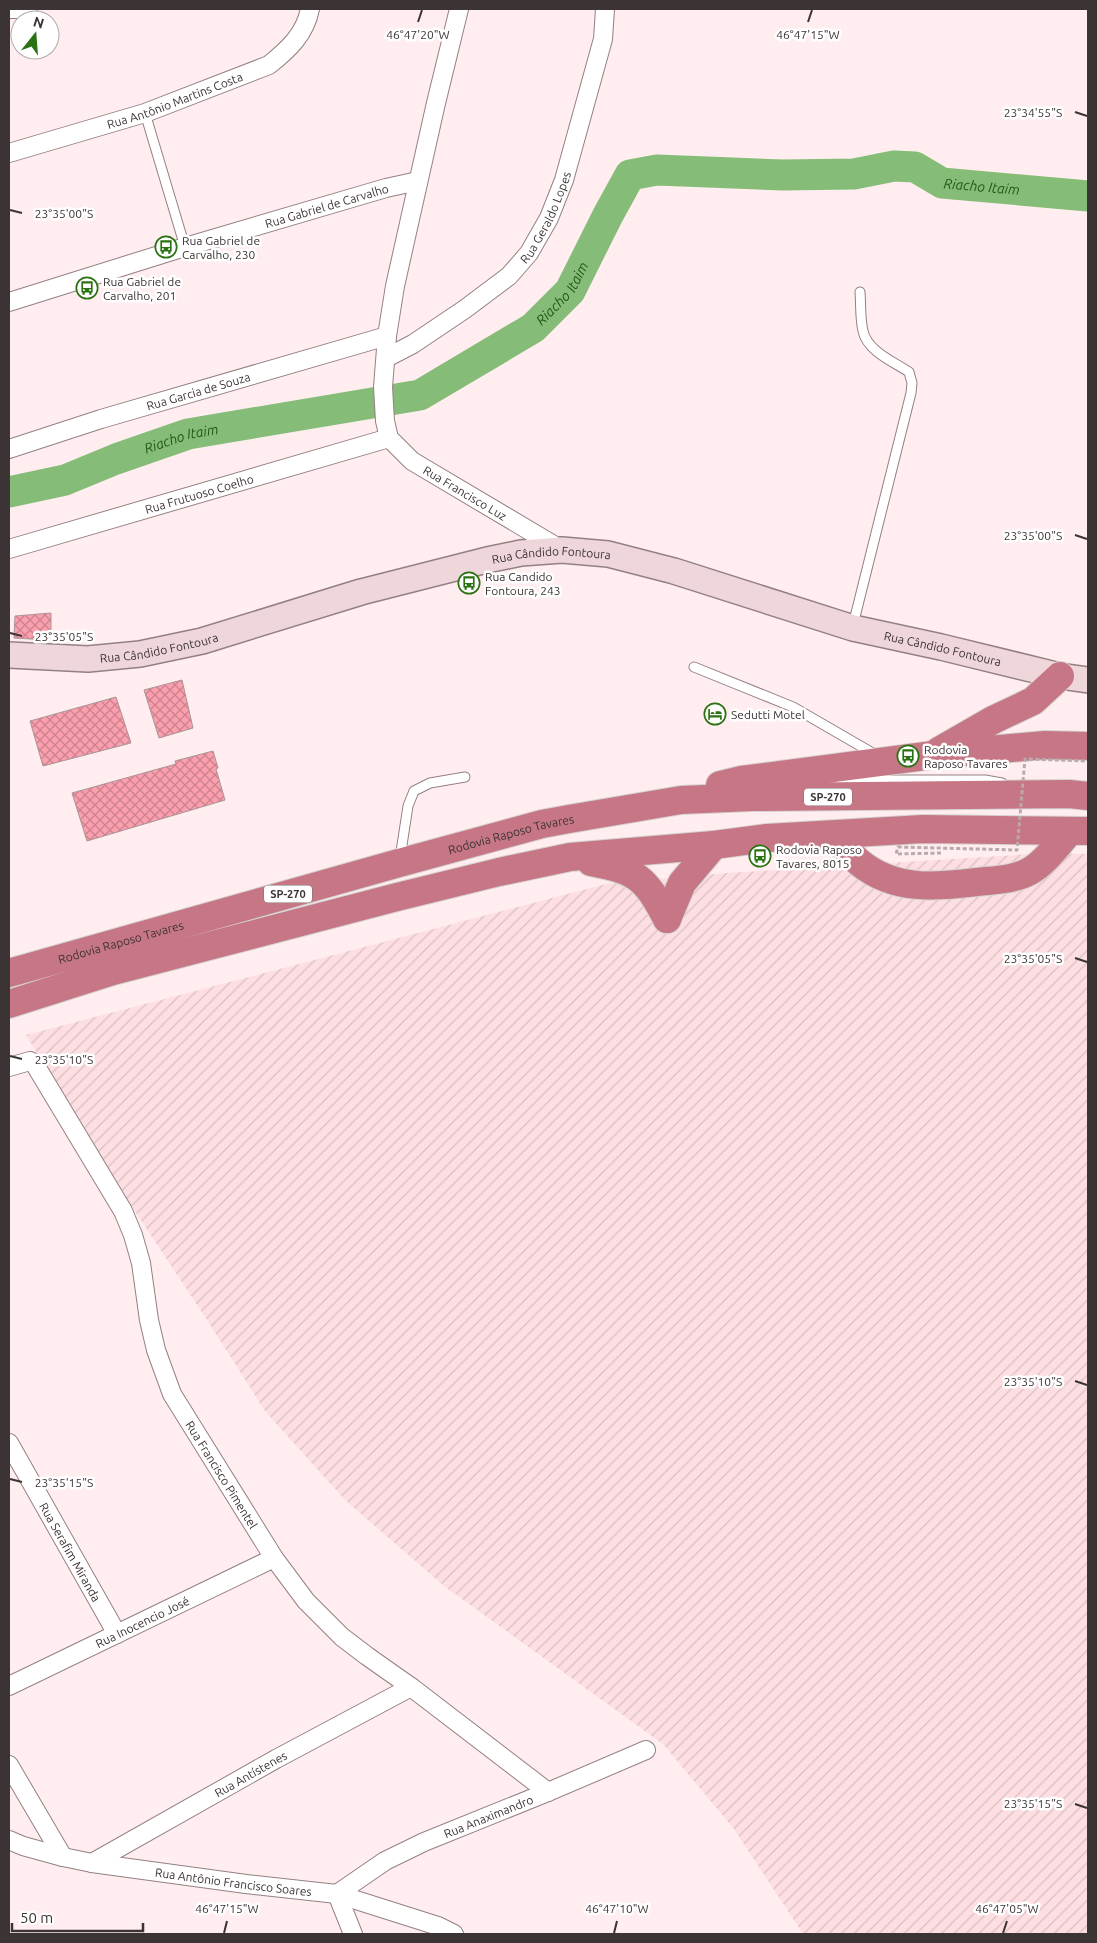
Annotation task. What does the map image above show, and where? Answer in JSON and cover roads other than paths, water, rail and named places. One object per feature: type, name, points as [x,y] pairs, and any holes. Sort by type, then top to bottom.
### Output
[{"type":"highway","points":[[933,755],[993,720],[1033,701],[1060,676]]},
{"type":"highway","points":[[681,800],[726,783],[741,780],[933,755],[1045,745],[1088,746]]},
{"type":"highway","name":"Rodovia Raposo Tavares","points":[[9,973],[542,824],[681,800],[752,797],[1078,795]]},
{"type":"highway","name":"SP-270","points":[[9,1004],[114,971],[397,897],[570,857],[714,845],[767,838],[923,829],[1079,831]]},
{"type":"highway","points":[[834,835],[858,861],[876,873],[908,885],[950,885],[1013,878],[1030,872],[1079,831]]},
{"type":"highway","points":[[570,857],[616,867],[633,874],[648,886],[667,919],[682,882],[714,845]]},
{"type":"main road","name":"Rua Cândido Fontoura","points":[[9,656],[88,659],[140,654],[202,641],[361,592],[488,560],[521,553],[562,550],[608,554],[674,571],[852,628],[941,646],[1060,676],[1088,680]]},
{"type":"street","points":[[9,9],[28,9]]},
{"type":"street","name":"Rua Antônio Martins Costa","points":[[9,152],[145,113],[269,65],[298,39],[308,20],[310,9]]},
{"type":"street","points":[[389,438],[385,420],[383,387],[387,336],[395,286],[436,104],[460,9]]},
{"type":"street","name":"Rua Geraldo Lopes","points":[[386,358],[413,344],[465,309],[509,276],[529,253],[549,218],[564,180],[603,39],[604,9]]},
{"type":"street","name":"Rua Gabriel de Carvalho","points":[[9,302],[185,247],[386,188],[418,181]]},
{"type":"street","name":"Rua Garcia de Souza","points":[[9,448],[101,419],[387,336]]},
{"type":"street","name":"Rua Frutuoso Coelho","points":[[9,549],[389,438]]},
{"type":"street","name":"Rua Francisco Luz","points":[[389,438],[412,461],[562,550]]},
{"type":"street","name":"Rua Francisco Pimentel","points":[[9,1067],[32,1061],[123,1211],[133,1235],[141,1263],[149,1320],[156,1350],[172,1394],[274,1558],[306,1601],[342,1637],[411,1687],[548,1792]]},
{"type":"street","name":"Rua Serafim Miranda","points":[[9,1443],[116,1634]]},
{"type":"street","name":"Rua Inocencio José","points":[[9,1686],[274,1558]]},
{"type":"street","name":"Rua Antístenes","points":[[92,1863],[276,1759],[411,1687]]},
{"type":"street","name":"Rua Anaximandro","points":[[337,1894],[385,1861],[424,1842],[646,1750]]},
{"type":"street","points":[[9,1764],[63,1857]]},
{"type":"street","name":"Rua Antônio Francisco Soares","points":[[9,1840],[23,1846],[92,1863],[246,1884],[337,1894],[438,1926],[454,1934]]},
{"type":"street","points":[[337,1894],[353,1934]]},
{"type":"lane","points":[[145,113],[185,247]]},
{"type":"lane","points":[[852,628],[909,402],[912,383],[909,372],[874,350],[868,343],[863,333],[860,292]]},
{"type":"lane","points":[[694,667],[793,707],[885,761]]},
{"type":"lane","points":[[399,863],[408,806],[414,791],[430,783],[465,777]]},
{"type":"lane","points":[[741,780],[821,780]]},
{"type":"lane","points":[[831,780],[985,780],[1078,795]]},
{"type":"waterway","name":"Riacho Itaim","points":[[9,492],[65,480],[116,459],[188,434],[420,395],[533,328],[570,291],[630,175],[657,170],[783,175],[854,174],[894,166],[915,167],[942,183],[1088,196]]},
{"type":"place","name":"Rua Gabriel de Carvalho, 230","points":[[166,247]]},
{"type":"place","name":"Rua Gabriel de Carvalho, 201","points":[[87,288]]},
{"type":"place","name":"Rua Candido Fontoura, 243","points":[[469,583]]},
{"type":"place","name":"Sedutti Motel","points":[[715,714]]},
{"type":"place","name":"Rodovia Raposo Tavares","points":[[908,756]]},
{"type":"place","name":"Rodovia Raposo Tavares, 8015","points":[[760,856]]}]
